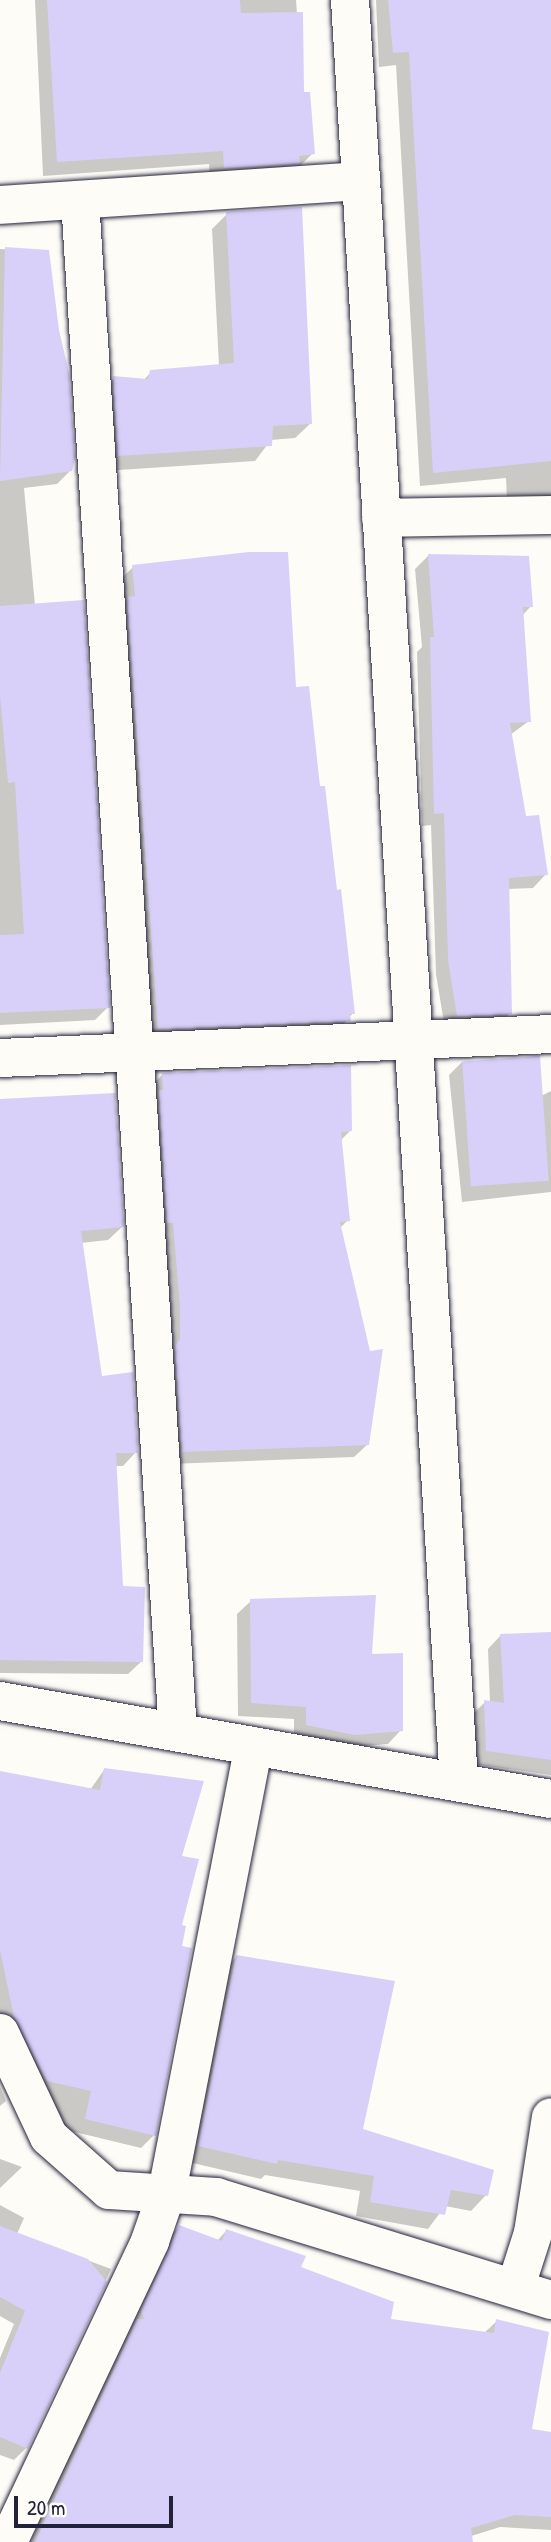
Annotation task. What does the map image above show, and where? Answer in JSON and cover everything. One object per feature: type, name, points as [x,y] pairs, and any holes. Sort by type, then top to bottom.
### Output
[{"type":"street","points":[[350,0],[459,1781]]},
{"type":"street","points":[[0,205],[361,181]]},
{"type":"street","points":[[80,200],[178,1732]]},
{"type":"street","points":[[381,518],[551,515]]},
{"type":"street","points":[[0,1058],[551,1034]]},
{"type":"street","points":[[0,1702],[551,1799]]},
{"type":"street","points":[[8,2542],[150,2241],[167,2192],[254,1746]]},
{"type":"street","points":[[0,2033],[49,2137],[109,2190],[216,2197],[516,2286],[551,2300]]},
{"type":"street","points":[[516,2286],[533,2232],[551,2118]]},
{"type":"building","points":[[47,0],[240,0],[241,13],[303,12],[304,92],[310,92],[315,154],[299,156],[300,163],[224,168],[223,151],[57,162]]},
{"type":"building","points":[[388,0],[551,0],[551,461],[433,473],[409,52],[393,53]]},
{"type":"building","points":[[302,207],[312,424],[273,426],[272,446],[118,456],[113,376],[148,379],[150,370],[234,363],[226,212]]},
{"type":"building","points":[[5,247],[49,250],[59,330],[69,373],[75,459],[72,471],[0,481]]},
{"type":"building","points":[[249,552],[288,552],[296,687],[309,686],[320,786],[325,786],[337,890],[341,889],[355,1014],[350,1014],[351,1021],[158,1029],[127,597],[135,596],[132,565]]},
{"type":"building","points":[[428,554],[529,556],[533,607],[523,607],[531,722],[510,723],[526,816],[539,815],[548,875],[509,878],[512,1014],[457,1016],[448,960],[444,813],[434,814],[430,637],[434,637]]},
{"type":"building","points":[[84,600],[110,1008],[0,1013],[0,935],[24,934],[15,782],[8,783],[0,695],[0,606]]},
{"type":"building","points":[[540,1056],[549,1181],[471,1186],[462,1061]]},
{"type":"building","points":[[351,1065],[352,1131],[341,1132],[350,1221],[340,1222],[370,1351],[383,1349],[369,1445],[182,1452],[175,1347],[180,1339],[180,1307],[173,1223],[167,1223],[159,1090],[163,1090],[162,1073]]},
{"type":"building","points":[[115,1093],[124,1227],[81,1231],[102,1376],[133,1372],[138,1453],[116,1453],[123,1586],[145,1587],[143,1662],[0,1660],[0,1099]]},
{"type":"building","points":[[376,1595],[372,1654],[403,1653],[403,1731],[355,1735],[306,1725],[306,1707],[251,1703],[250,1599]]},
{"type":"building","points":[[551,1632],[551,1760],[486,1751],[484,1700],[504,1703],[500,1634]]},
{"type":"building","points":[[104,1768],[204,1781],[182,1856],[199,1859],[182,1925],[186,1926],[182,1946],[192,1948],[156,2136],[85,2119],[91,2091],[47,2081],[14,2017],[0,1950],[0,1771],[100,1790]]},
{"type":"building","points":[[236,1955],[395,1981],[363,2129],[494,2170],[488,2196],[451,2190],[445,2215],[370,2202],[374,2176],[278,2160],[277,2164],[198,2146]]},
{"type":"building","points":[[179,2225],[222,2241],[226,2229],[306,2256],[301,2267],[394,2302],[391,2319],[494,2333],[496,2319],[549,2332],[532,2429],[551,2432],[551,2517],[515,2515],[471,2528],[473,2542],[35,2542],[137,2319],[144,2319],[141,2311]]},
{"type":"building","points":[[0,2226],[88,2259],[107,2282],[28,2449],[0,2437],[0,2373],[25,2311],[0,2297]]}]
